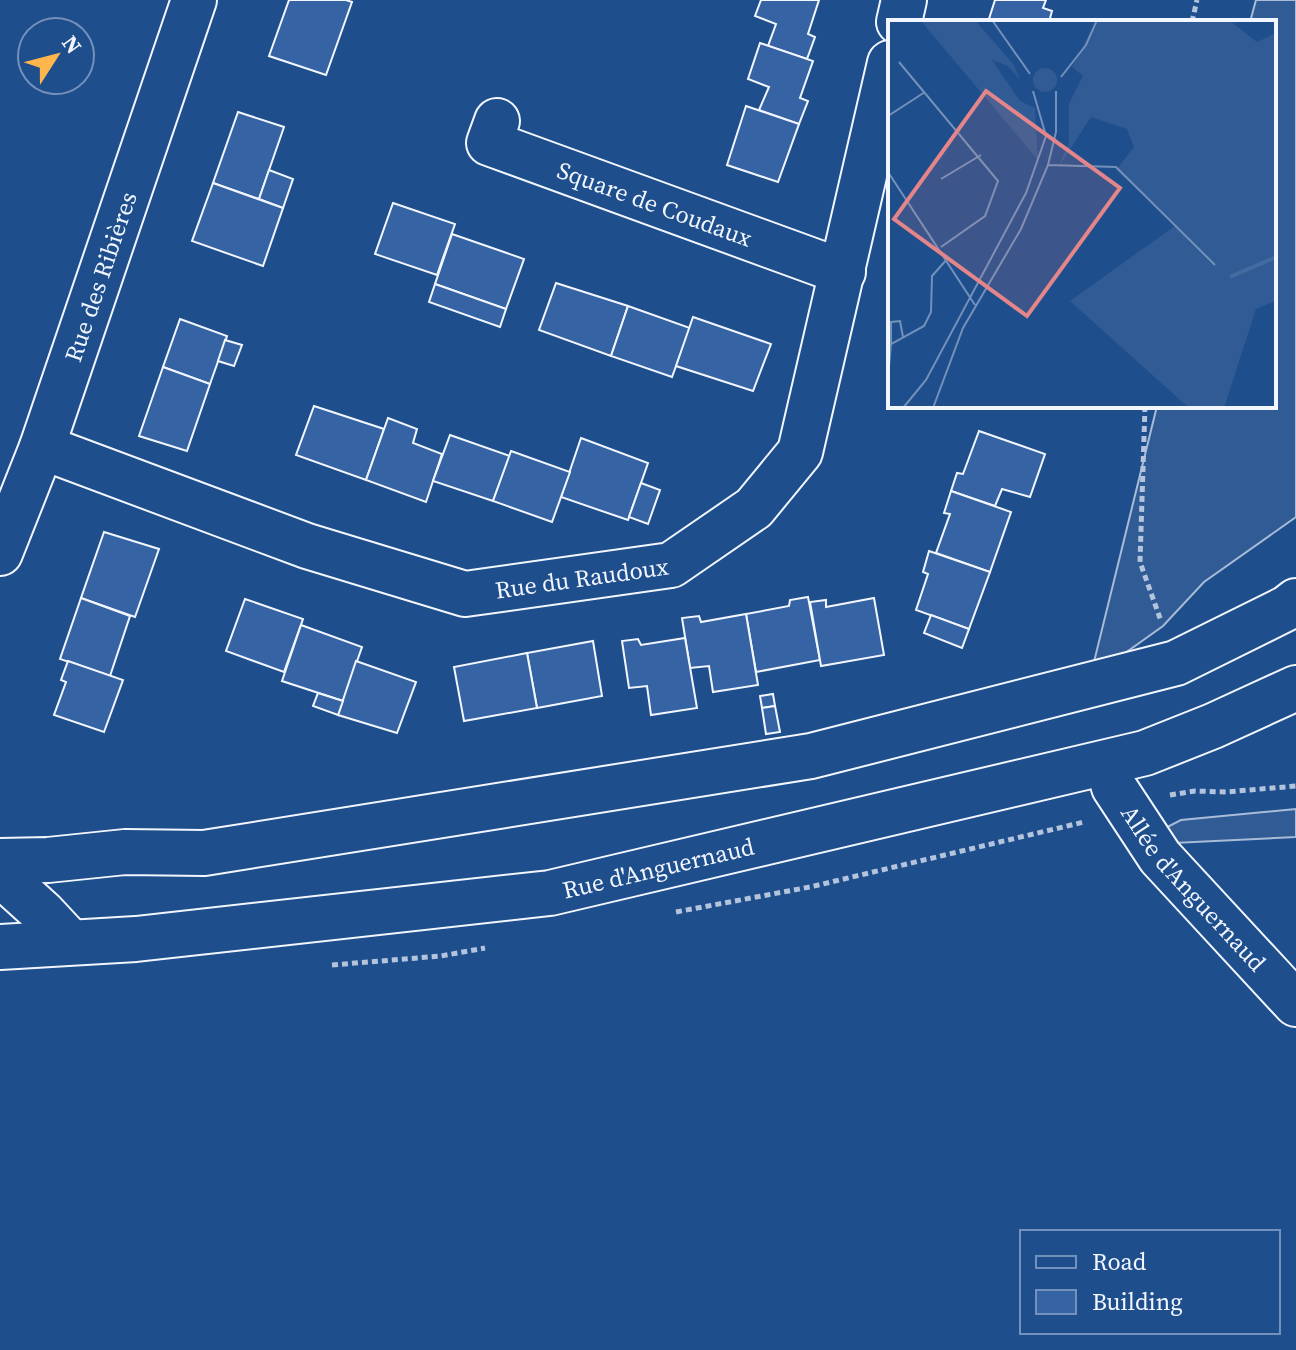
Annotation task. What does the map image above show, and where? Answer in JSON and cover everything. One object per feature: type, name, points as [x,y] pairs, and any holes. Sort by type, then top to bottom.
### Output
[{"type":"street","name":"Rue des Ribières","points":[[0,551],[42,447],[194,0]]},
{"type":"street","points":[[899,20],[904,0]]},
{"type":"street","name":"Rue du Raudoux","points":[[42,447],[307,546],[465,594],[671,565],[754,508],[800,452],[888,72]]},
{"type":"street","name":"Square de Coudaux","points":[[497,121],[489,143],[843,272]]},
{"type":"street","points":[[0,861],[48,860],[125,852],[204,853],[811,756],[1176,663],[1296,601]]},
{"type":"street","name":"Rue d'Anguernaud","points":[[0,947],[152,938],[550,893],[1145,753],[1296,688]]},
{"type":"street","name":"Allée d'Anguernaud","points":[[1107,763],[1114,787],[1160,857],[1296,1004]]},
{"type":"street","points":[[0,874],[70,942]]},
{"type":"path","points":[[1192,20],[1197,0]]},
{"type":"path","points":[[1145,408],[1140,562],[1176,663]]},
{"type":"shaded area","points":[[1256,0],[1296,0],[1296,517],[1204,582],[1163,626],[1090,678],[1157,408],[1276,408],[1276,20],[1251,20]]},
{"type":"shaded area","points":[[1296,809],[1296,837],[1132,845],[1181,820]]},
{"type":"building","points":[[289,0],[352,2],[326,75],[269,56]]},
{"type":"building","points":[[761,0],[819,0],[808,34],[815,37],[807,59],[768,46],[776,24],[755,16]]},
{"type":"building","points":[[995,0],[1046,0],[1043,8],[1052,11],[1050,20],[989,20]]},
{"type":"building","points":[[760,43],[813,61],[800,98],[808,101],[799,124],[759,110],[769,87],[748,79]]},
{"type":"building","points":[[746,106],[799,124],[778,182],[727,165]]},
{"type":"building","points":[[238,112],[284,127],[259,199],[213,183]]},
{"type":"building","points":[[269,170],[293,179],[283,208],[259,199]]},
{"type":"building","points":[[213,183],[283,208],[263,266],[192,241]]},
{"type":"building","points":[[393,203],[455,224],[437,275],[375,254]]},
{"type":"building","points":[[452,234],[524,259],[506,309],[435,284]]},
{"type":"building","points":[[556,283],[628,306],[611,356],[539,330]]},
{"type":"building","points":[[435,284],[506,309],[500,327],[429,302]]},
{"type":"building","points":[[628,306],[690,328],[672,377],[611,356]]},
{"type":"building","points":[[693,317],[771,344],[753,391],[676,366]]},
{"type":"building","points":[[180,319],[227,336],[210,384],[163,367]]},
{"type":"building","points":[[225,340],[242,345],[234,366],[218,361]]},
{"type":"building","points":[[163,367],[210,384],[187,451],[139,436]]},
{"type":"building","points":[[314,406],[384,429],[366,480],[296,455]]},
{"type":"building","points":[[388,418],[417,429],[413,443],[442,454],[426,502],[366,480]]},
{"type":"building","points":[[979,431],[1045,454],[1030,497],[1002,489],[995,506],[951,491],[957,473],[963,474]]},
{"type":"building","points":[[450,435],[510,456],[493,501],[433,481]]},
{"type":"building","points":[[581,438],[648,463],[628,520],[561,497]]},
{"type":"building","points":[[511,451],[570,472],[552,522],[493,501]]},
{"type":"building","points":[[641,483],[660,490],[648,524],[629,517]]},
{"type":"building","points":[[951,491],[1011,512],[990,572],[936,553],[950,514],[944,513]]},
{"type":"building","points":[[104,532],[159,549],[135,617],[81,598]]},
{"type":"building","points":[[929,551],[990,572],[969,629],[916,610],[928,574],[923,572]]},
{"type":"building","points":[[808,597],[820,660],[756,672],[746,614],[789,606],[790,600]]},
{"type":"building","points":[[81,598],[130,616],[110,676],[60,659]]},
{"type":"building","points":[[874,598],[884,655],[821,666],[810,602],[826,600],[826,607]]},
{"type":"building","points":[[245,599],[303,619],[284,672],[226,651]]},
{"type":"building","points":[[746,614],[758,685],[713,692],[709,666],[690,668],[682,618],[699,616],[701,622]]},
{"type":"building","points":[[931,615],[969,629],[962,648],[924,633]]},
{"type":"building","points":[[301,625],[362,647],[343,701],[282,681]]},
{"type":"building","points":[[685,638],[697,708],[651,715],[647,686],[629,688],[622,641],[638,639],[641,645]]},
{"type":"building","points":[[593,641],[602,696],[537,708],[527,653]]},
{"type":"building","points":[[527,653],[537,708],[464,721],[454,667]]},
{"type":"building","points":[[68,661],[123,680],[104,732],[54,715],[66,682],[61,680]]},
{"type":"building","points":[[356,661],[416,682],[397,733],[338,715]]},
{"type":"building","points":[[318,693],[343,701],[338,715],[313,706]]},
{"type":"building","points":[[773,694],[775,706],[762,708],[760,696]]},
{"type":"building","points":[[775,706],[780,732],[766,734],[762,708]]}]
